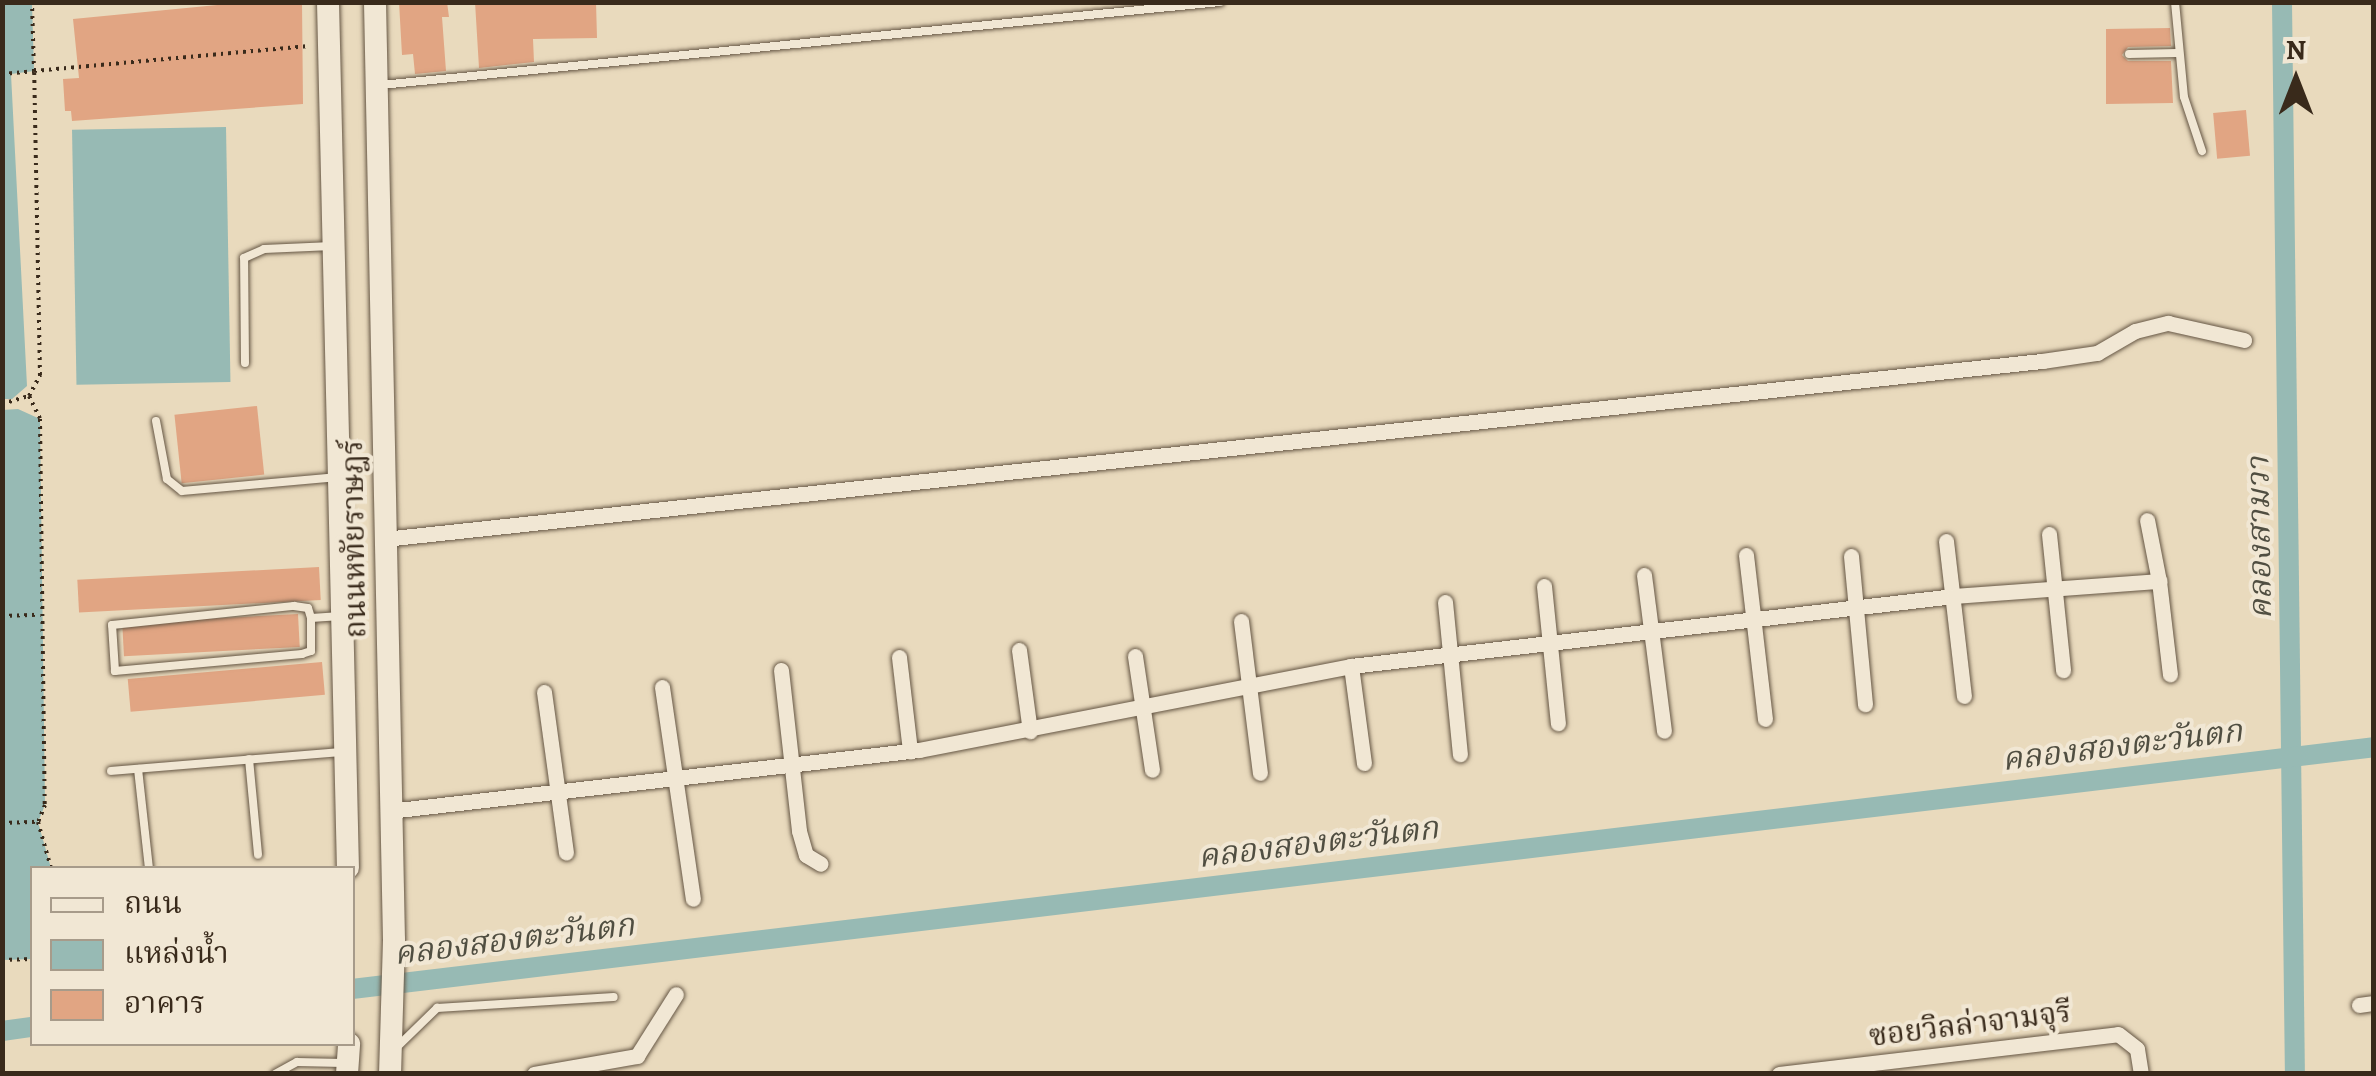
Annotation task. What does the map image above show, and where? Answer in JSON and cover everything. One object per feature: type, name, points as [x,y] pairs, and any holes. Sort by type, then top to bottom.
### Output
[{"type":"main road","name":"ถนนหทัยราษฎร์","points":[[328,2],[348,866]]},
{"type":"main road","name":"ถนนหทัยราษฎร์","points":[[375,2],[394,940],[392,1054]]},
{"type":"street","points":[[384,539],[2024,363],[2097,353],[2135,331],[2168,323],[2244,340]]},
{"type":"street","points":[[2147,520],[2170,674]]},
{"type":"street","points":[[2049,534],[2063,670]]},
{"type":"street","points":[[1946,541],[1964,696]]},
{"type":"street","points":[[1746,555],[1766,720]]},
{"type":"street","points":[[1850,556],[1865,704]]},
{"type":"street","points":[[1644,575],[1664,732]]},
{"type":"street","points":[[389,812],[910,751],[1030,731],[1352,666],[1954,596],[2159,581]]},
{"type":"street","points":[[1544,586],[1558,723]]},
{"type":"street","points":[[1445,602],[1460,754]]},
{"type":"street","points":[[1241,620],[1260,773]]},
{"type":"street","points":[[1019,650],[1030,731]]},
{"type":"street","points":[[1136,656],[1152,770]]},
{"type":"street","points":[[899,658],[910,751]]},
{"type":"street","points":[[1352,666],[1364,762]]},
{"type":"street","points":[[781,670],[800,831],[806,854],[821,864]]},
{"type":"street","points":[[662,687],[694,900]]},
{"type":"street","points":[[544,692],[566,852]]},
{"type":"street","points":[[534,1074],[637,1056],[676,994]]},
{"type":"street","name":"ซอยวิลล่าจามจุรี","points":[[1780,1074],[2118,1034],[2138,1049],[2140,1074]]},
{"type":"lane","points":[[376,86],[1220,2]]},
{"type":"lane","points":[[2176,2],[2177,53],[2202,151]]},
{"type":"lane","points":[[2129,54],[2177,53]]},
{"type":"lane","points":[[245,363],[244,258],[264,249],[333,246]]},
{"type":"lane","points":[[156,421],[167,479],[182,491],[338,477]]},
{"type":"lane","points":[[294,606],[308,608],[310,618],[310,650],[302,654],[115,671],[112,625],[294,606]]},
{"type":"lane","points":[[310,618],[341,616]]},
{"type":"lane","points":[[111,771],[344,752]]},
{"type":"lane","points":[[248,759],[258,855]]},
{"type":"lane","points":[[138,770],[149,866]]},
{"type":"lane","points":[[392,1054],[437,1008],[614,996]]},
{"type":"lane","points":[[275,1074],[296,1062],[348,1060]]},
{"type":"lane","points":[[296,1062],[297,1074]]},
{"type":"path","points":[[2,404],[29,396],[40,376],[32,2]]},
{"type":"path","points":[[2,74],[328,44]]},
{"type":"path","points":[[29,396],[40,419],[38,616],[45,805],[38,822],[50,866]]},
{"type":"path","points":[[2,616],[38,616]]},
{"type":"path","points":[[2,823],[38,822]]},
{"type":"path","points":[[2,960],[30,959]]},
{"type":"water","points":[[3,2],[32,3],[34,71],[11,74],[27,386],[12,399],[2,399]]},
{"type":"water","points":[[226,127],[230,382],[76,385],[72,130]]},
{"type":"water","points":[[18,409],[40,419],[45,805],[38,822],[50,866],[30,866],[30,959],[3,960],[2,410]]},
{"type":"building","points":[[248,2],[302,2],[303,104],[72,121],[71,111],[65,111],[63,79],[79,78],[73,19]]},
{"type":"building","points":[[399,2],[447,2],[449,17],[442,17],[446,71],[415,74],[413,54],[402,55]]},
{"type":"building","points":[[475,2],[596,2],[597,38],[533,39],[534,62],[479,68]]},
{"type":"building","points":[[2170,28],[2171,46],[2128,47],[2122,55],[2128,61],[2171,61],[2173,103],[2106,104],[2106,29]]},
{"type":"building","points":[[2246,110],[2250,156],[2217,159],[2213,113]]},
{"type":"building","points":[[257,406],[264,475],[182,483],[174,415]]},
{"type":"building","points":[[319,567],[321,600],[79,613],[77,580]]},
{"type":"building","points":[[298,614],[300,647],[124,656],[122,623]]},
{"type":"building","points":[[322,662],[325,695],[131,712],[128,679]]},
{"type":"waterway","name":"คลองสามวา","points":[[2282,2],[2295,1074]]},
{"type":"waterway","name":"คลองสองตะวันตก","points":[[355,989],[2374,747]]},
{"type":"waterway","name":"คลองสองตะวันตก","points":[[2,1031],[30,1027]]}]
